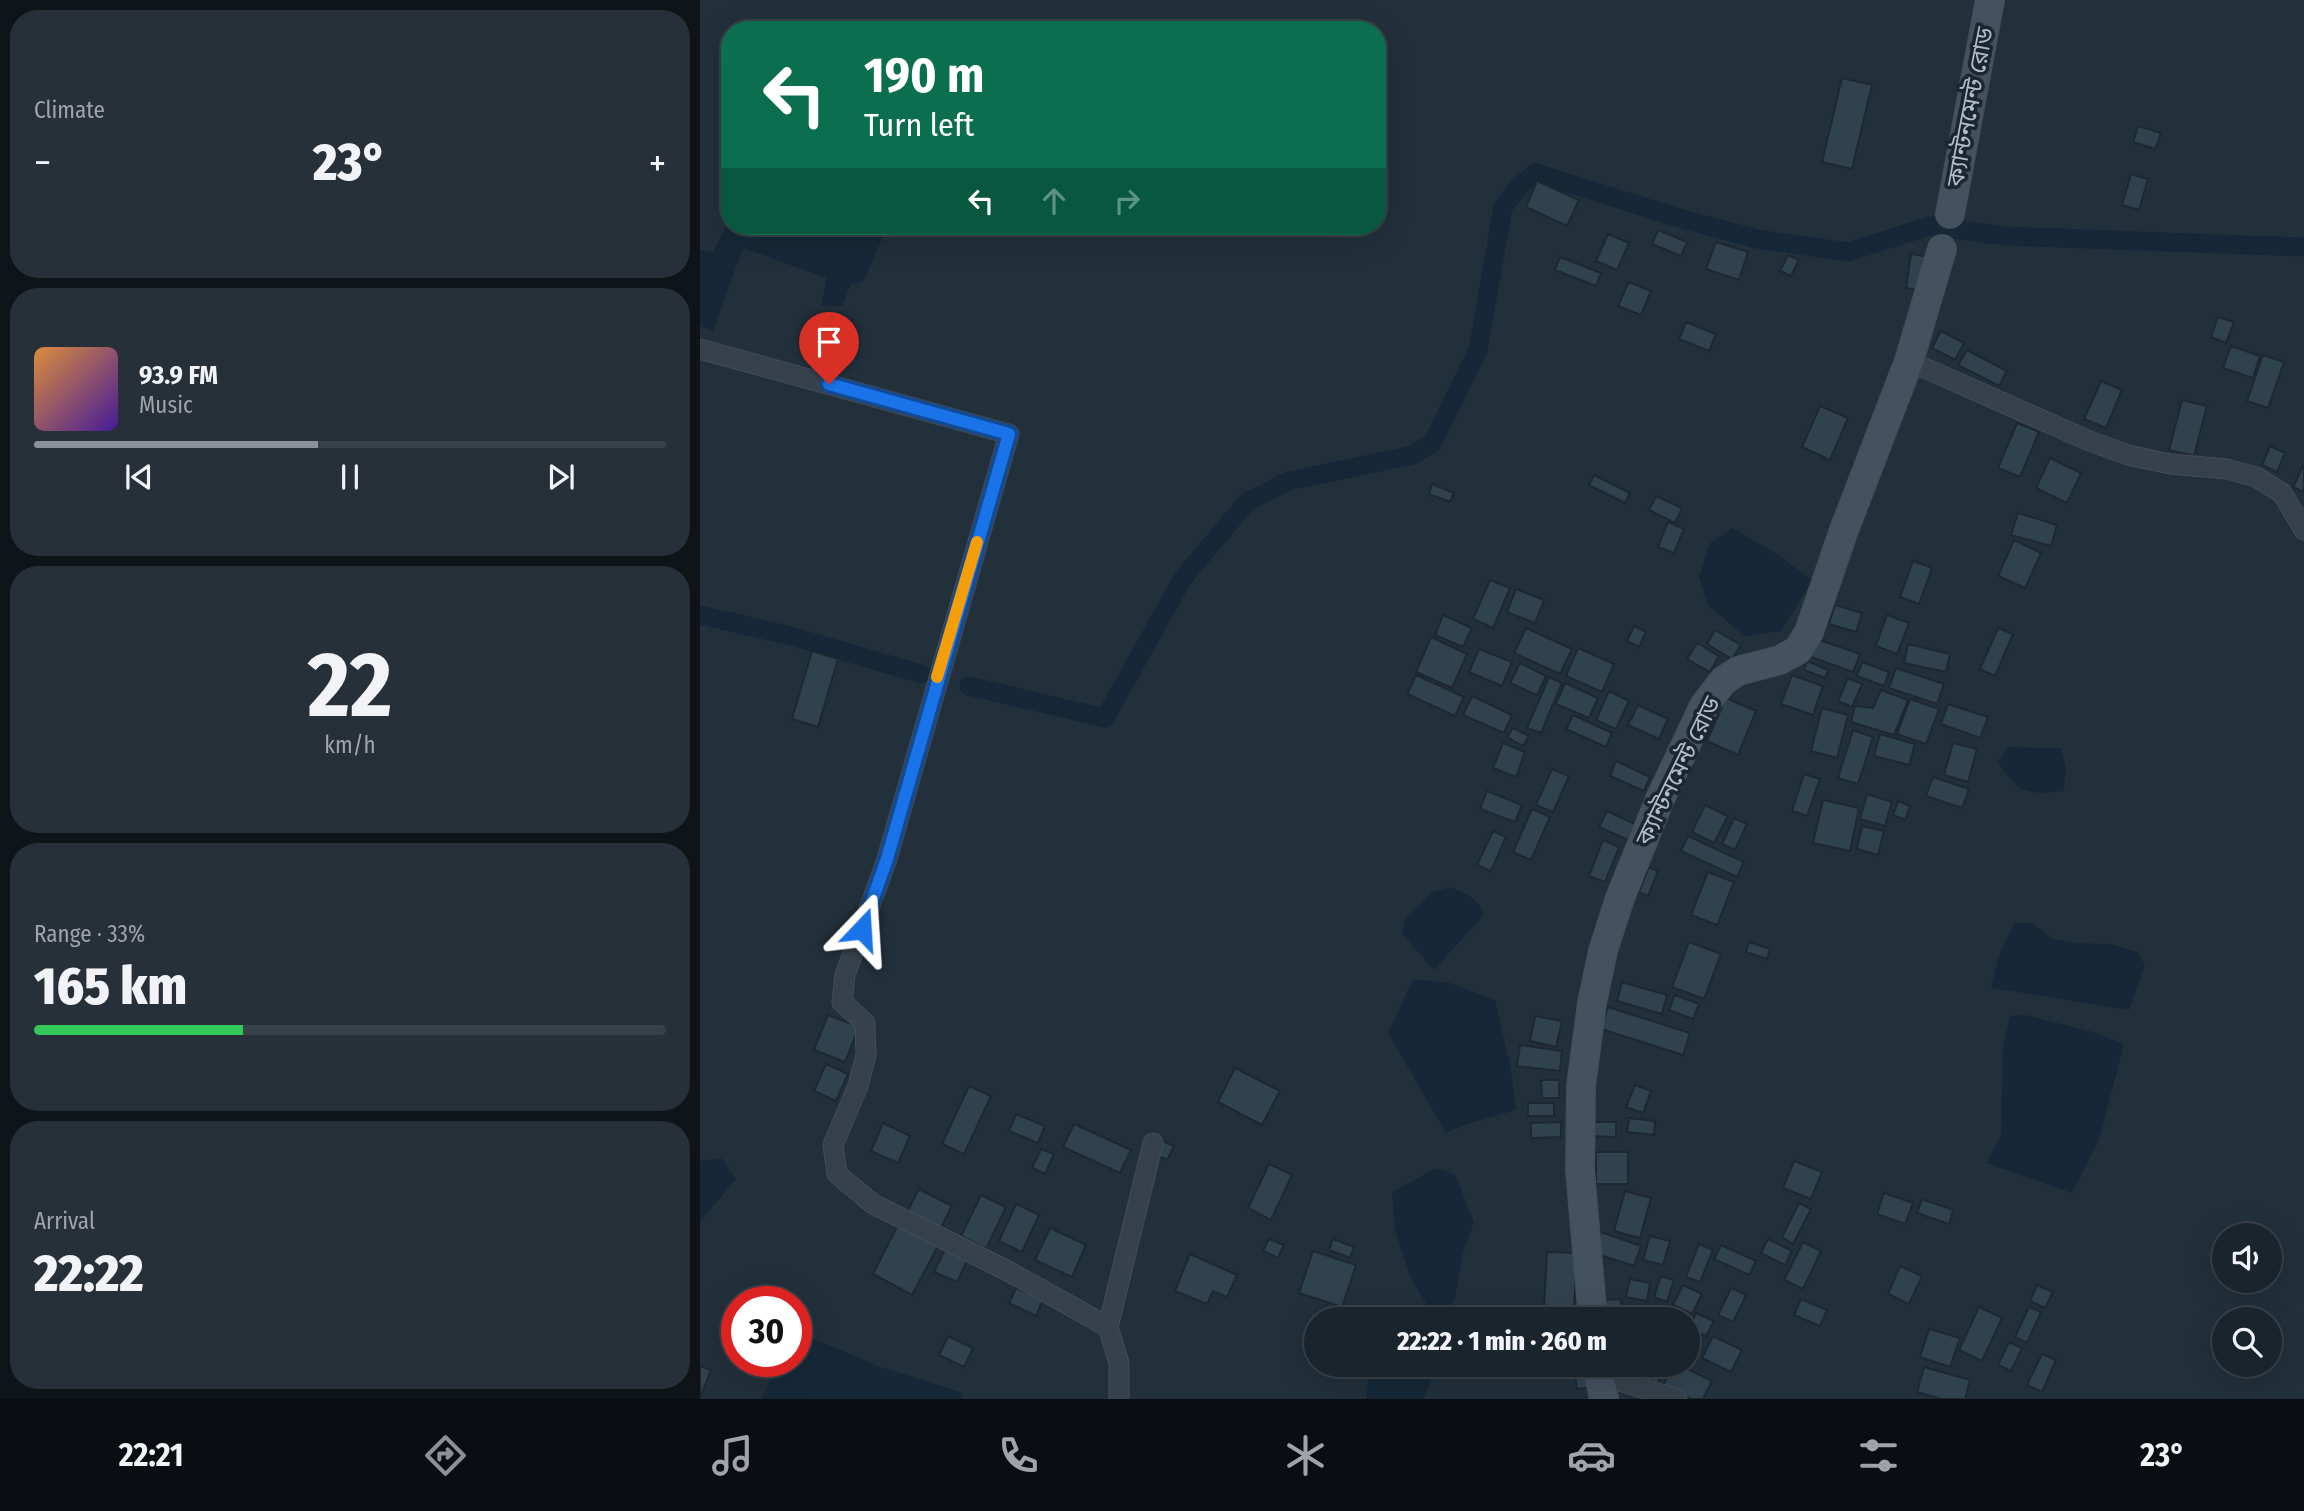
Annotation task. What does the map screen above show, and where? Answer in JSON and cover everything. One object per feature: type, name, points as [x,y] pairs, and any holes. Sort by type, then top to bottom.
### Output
[{"type":"main road","name":"ক্যান্টনমেন্ট রোড","points":[[1950,214],[1990,0]]},
{"type":"main road","name":"ক্যান্টনমেন্ট রোড","points":[[1592,1307],[1580,1170],[1581,1086],[1592,1003],[1603,951],[1620,898],[1660,799],[1704,706],[1723,681],[1738,671],[1780,660],[1798,650],[1810,632],[1844,530],[1909,361],[1942,249]]},
{"type":"street","points":[[700,349],[1009,434],[887,859],[845,975],[842,1002],[865,1023],[866,1055],[858,1086],[833,1145],[837,1174],[873,1204],[1008,1271],[1108,1327]]},
{"type":"street","points":[[1909,361],[2087,440],[2129,455],[2171,464],[2227,469],[2256,477],[2282,493],[2304,530]]},
{"type":"street","points":[[1119,1399],[1119,1363],[1108,1327],[1153,1143]]},
{"type":"street","points":[[1600,1379],[1677,1399]]},
{"type":"water","points":[[722,235],[882,235],[863,282],[851,284],[842,306],[821,306],[827,278],[743,248],[713,331],[700,326],[700,249],[713,252]]},
{"type":"water","points":[[1732,528],[1772,551],[1813,580],[1781,631],[1744,636],[1708,605],[1699,577],[1710,543]]},
{"type":"water","points":[[2008,747],[2061,748],[2066,768],[2064,791],[2041,793],[2018,786],[1998,762]]},
{"type":"water","points":[[1450,887],[1475,900],[1484,915],[1434,970],[1402,934],[1406,917],[1432,892]]},
{"type":"water","points":[[2014,923],[2033,923],[2051,938],[2076,943],[2110,944],[2137,952],[2145,965],[2129,1010],[1991,988],[1998,958]]},
{"type":"water","points":[[1413,979],[1450,983],[1495,1000],[1511,1070],[1516,1110],[1446,1133],[1388,1033]]},
{"type":"water","points":[[2026,1015],[2090,1031],[2124,1044],[2099,1140],[2072,1193],[1986,1163],[2001,1136],[2003,1047],[2010,1016]]},
{"type":"water","points":[[721,1158],[736,1179],[700,1222],[700,1161]]},
{"type":"water","points":[[1436,1168],[1455,1174],[1474,1222],[1463,1253],[1455,1298],[1450,1307],[1429,1307],[1410,1277],[1395,1230],[1392,1192]]},
{"type":"water","points":[[812,1338],[878,1366],[963,1393],[962,1399],[762,1399],[772,1377],[812,1377]]},
{"type":"water","points":[[1369,1377],[1432,1377],[1424,1399],[1366,1399]]},
{"type":"building","points":[[1842,78],[1872,85],[1852,169],[1822,162]]},
{"type":"building","points":[[2138,126],[2161,133],[2155,149],[2133,142]]},
{"type":"building","points":[[2131,174],[2148,179],[2139,210],[2122,205]]},
{"type":"building","points":[[1537,181],[1579,200],[1567,226],[1526,207]]},
{"type":"building","points":[[1658,230],[1687,242],[1681,256],[1652,244]]},
{"type":"building","points":[[1608,234],[1629,243],[1617,270],[1596,261]]},
{"type":"building","points":[[1716,242],[1748,252],[1739,280],[1706,269]]},
{"type":"building","points":[[1911,254],[1929,257],[1924,291],[1906,288]]},
{"type":"building","points":[[1788,255],[1799,260],[1791,276],[1780,271]]},
{"type":"building","points":[[1560,257],[1601,273],[1596,286],[1555,270]]},
{"type":"building","points":[[1629,282],[1651,291],[1641,315],[1618,306]]},
{"type":"building","points":[[2218,317],[2234,322],[2226,343],[2211,337]]},
{"type":"building","points":[[1686,322],[1716,334],[1709,351],[1679,339]]},
{"type":"building","points":[[1941,331],[1964,343],[1955,360],[1932,348]]},
{"type":"building","points":[[2231,346],[2260,356],[2253,378],[2223,368]]},
{"type":"building","points":[[1967,350],[2007,371],[1999,386],[1958,365]]},
{"type":"building","points":[[2263,355],[2284,362],[2268,408],[2247,401]]},
{"type":"building","points":[[2101,381],[2122,390],[2106,428],[2084,419]]},
{"type":"building","points":[[2182,400],[2207,406],[2194,456],[2169,450]]},
{"type":"building","points":[[1820,406],[1848,418],[1830,460],[1802,447]]},
{"type":"building","points":[[2017,423],[2039,432],[2020,477],[1998,468]]},
{"type":"building","points":[[2270,446],[2285,453],[2277,472],[2262,465]]},
{"type":"building","points":[[2050,458],[2081,473],[2067,503],[2036,488]]},
{"type":"building","points":[[2304,467],[2304,492],[2293,487]]},
{"type":"building","points":[[1594,475],[1630,493],[1625,503],[1589,485]]},
{"type":"building","points":[[1432,484],[1454,493],[1450,502],[1429,494]]},
{"type":"building","points":[[1656,496],[1682,508],[1675,523],[1649,510]]},
{"type":"building","points":[[2018,513],[2057,525],[2051,546],[2011,535]]},
{"type":"building","points":[[1668,522],[1684,529],[1674,553],[1658,547]]},
{"type":"building","points":[[2014,540],[2041,553],[2025,588],[1998,576]]},
{"type":"building","points":[[1913,561],[1932,568],[1919,604],[1900,597]]},
{"type":"building","points":[[1490,580],[1510,588],[1493,628],[1473,619]]},
{"type":"building","points":[[1516,589],[1544,600],[1535,623],[1507,612]]},
{"type":"building","points":[[1835,605],[1862,613],[1856,632],[1829,624]]},
{"type":"building","points":[[1443,615],[1472,628],[1463,647],[1435,635]]},
{"type":"building","points":[[1887,615],[1909,623],[1897,654],[1876,646]]},
{"type":"building","points":[[1634,626],[1646,632],[1639,647],[1627,641]]},
{"type":"building","points":[[1526,628],[1572,649],[1560,674],[1514,653]]},
{"type":"building","points":[[1998,628],[2013,634],[1995,676],[1980,669]]},
{"type":"building","points":[[1715,630],[1741,645],[1732,659],[1707,644]]},
{"type":"building","points":[[1431,637],[1467,654],[1452,688],[1416,672]]},
{"type":"building","points":[[1817,639],[1860,654],[1853,672],[1811,657]]},
{"type":"building","points":[[1697,643],[1719,656],[1710,672],[1687,659]]},
{"type":"building","points":[[1908,644],[1950,654],[1946,672],[1904,663]]},
{"type":"building","points":[[1578,648],[1614,664],[1602,692],[1566,676]]},
{"type":"building","points":[[1479,649],[1512,662],[1502,686],[1469,672]]},
{"type":"building","points":[[812,651],[838,659],[818,727],[792,719]]},
{"type":"building","points":[[1807,661],[1828,670],[1825,678],[1804,670]]},
{"type":"building","points":[[1862,662],[1889,672],[1884,686],[1857,676]]},
{"type":"building","points":[[1520,663],[1546,676],[1537,695],[1510,683]]},
{"type":"building","points":[[1896,668],[1944,684],[1937,704],[1889,688]]},
{"type":"building","points":[[1416,675],[1464,697],[1455,716],[1407,694]]},
{"type":"building","points":[[1792,675],[1823,686],[1813,715],[1781,704]]},
{"type":"building","points":[[1549,677],[1562,683],[1541,733],[1527,728]]},
{"type":"building","points":[[1848,678],[1862,684],[1852,707],[1838,701]]},
{"type":"building","points":[[1565,683],[1598,698],[1589,718],[1556,704]]},
{"type":"building","points":[[1881,690],[1908,700],[1894,735],[1851,722],[1855,706],[1873,708]]},
{"type":"building","points":[[1609,691],[1629,701],[1616,729],[1596,720]]},
{"type":"building","points":[[1472,696],[1512,715],[1504,733],[1463,715]]},
{"type":"building","points":[[1726,698],[1756,711],[1738,755],[1707,741]]},
{"type":"building","points":[[1910,699],[1939,709],[1926,744],[1897,734]]},
{"type":"building","points":[[1948,704],[1988,717],[1980,738],[1941,724]]},
{"type":"building","points":[[1638,705],[1668,719],[1659,739],[1628,725]]},
{"type":"building","points":[[1822,708],[1848,715],[1837,758],[1811,751]]},
{"type":"building","points":[[1573,715],[1612,733],[1606,747],[1566,729]]},
{"type":"building","points":[[1513,728],[1529,736],[1523,746],[1507,737]]},
{"type":"building","points":[[1853,730],[1873,737],[1858,784],[1838,778]]},
{"type":"building","points":[[1880,734],[1915,744],[1909,765],[1874,756]]},
{"type":"building","points":[[1503,743],[1525,752],[1516,777],[1493,768]]},
{"type":"building","points":[[1953,743],[1977,749],[1968,782],[1944,775]]},
{"type":"building","points":[[1616,761],[1650,777],[1644,791],[1610,776]]},
{"type":"building","points":[[1552,769],[1569,776],[1553,812],[1536,805]]},
{"type":"building","points":[[1804,774],[1820,779],[1807,816],[1792,811]]},
{"type":"building","points":[[1933,777],[1969,789],[1962,808],[1926,796]]},
{"type":"building","points":[[1487,791],[1522,805],[1515,822],[1480,809]]},
{"type":"building","points":[[1867,794],[1892,802],[1885,826],[1860,819]]},
{"type":"building","points":[[1823,800],[1859,808],[1850,851],[1813,843]]},
{"type":"building","points":[[1898,801],[1910,806],[1905,820],[1893,815]]},
{"type":"building","points":[[1705,805],[1728,816],[1714,843],[1692,832]]},
{"type":"building","points":[[1532,809],[1550,817],[1531,860],[1513,852]]},
{"type":"building","points":[[1607,811],[1635,824],[1628,840],[1599,827]]},
{"type":"building","points":[[1734,818],[1747,824],[1735,850],[1722,844]]},
{"type":"building","points":[[1862,826],[1884,831],[1878,855],[1857,849]]},
{"type":"building","points":[[1493,831],[1506,837],[1491,871],[1477,865]]},
{"type":"building","points":[[1688,836],[1744,862],[1737,877],[1681,851]]},
{"type":"building","points":[[1603,840],[1619,847],[1605,882],[1589,876]]},
{"type":"building","points":[[1649,867],[1658,871],[1648,896],[1639,892]]},
{"type":"building","points":[[1708,872],[1734,882],[1717,925],[1691,915]]},
{"type":"building","points":[[1689,942],[1721,954],[1704,999],[1672,987]]},
{"type":"building","points":[[1749,942],[1770,949],[1767,959],[1746,952]]},
{"type":"building","points":[[1622,982],[1667,995],[1662,1014],[1617,1001]]},
{"type":"building","points":[[1675,995],[1699,1004],[1693,1019],[1669,1010]]},
{"type":"building","points":[[1608,1007],[1690,1033],[1683,1055],[1601,1029]]},
{"type":"building","points":[[828,1015],[859,1027],[845,1062],[814,1050]]},
{"type":"building","points":[[1535,1016],[1562,1021],[1556,1047],[1530,1041]]},
{"type":"building","points":[[1520,1045],[1562,1051],[1560,1071],[1517,1066]]},
{"type":"building","points":[[826,1064],[848,1074],[836,1101],[814,1091]]},
{"type":"building","points":[[1235,1068],[1280,1091],[1262,1125],[1218,1102]]},
{"type":"building","points":[[1541,1080],[1559,1080],[1559,1098],[1542,1098]]},
{"type":"building","points":[[1635,1085],[1651,1091],[1643,1113],[1626,1107]]},
{"type":"building","points":[[969,1086],[991,1096],[964,1154],[942,1144]]},
{"type":"building","points":[[1528,1103],[1554,1103],[1554,1116],[1528,1116]]},
{"type":"building","points":[[1016,1114],[1045,1126],[1038,1143],[1009,1131]]},
{"type":"building","points":[[1629,1118],[1655,1121],[1654,1135],[1627,1132]]},
{"type":"building","points":[[1561,1122],[1561,1137],[1531,1138],[1531,1123]]},
{"type":"building","points":[[1583,1122],[1616,1122],[1616,1137],[1583,1136]]},
{"type":"building","points":[[883,1123],[910,1136],[898,1163],[871,1151]]},
{"type":"building","points":[[1074,1124],[1131,1150],[1120,1173],[1063,1147]]},
{"type":"building","points":[[1161,1140],[1174,1146],[1167,1160],[1155,1154]]},
{"type":"building","points":[[1041,1149],[1054,1154],[1045,1174],[1032,1168]]},
{"type":"building","points":[[1596,1152],[1628,1152],[1628,1184],[1596,1184]]},
{"type":"building","points":[[1794,1161],[1822,1172],[1811,1199],[1783,1188]]},
{"type":"building","points":[[1269,1164],[1292,1175],[1271,1220],[1248,1208]]},
{"type":"building","points":[[919,1189],[952,1206],[938,1233],[905,1216]]},
{"type":"building","points":[[1625,1191],[1651,1198],[1640,1238],[1614,1231]]},
{"type":"building","points":[[1884,1193],[1913,1203],[1905,1224],[1877,1214]]},
{"type":"building","points":[[981,1195],[1006,1207],[986,1249],[961,1236]]},
{"type":"building","points":[[1922,1199],[1953,1210],[1949,1224],[1917,1213]]},
{"type":"building","points":[[1799,1203],[1811,1209],[1793,1244],[1782,1237]]},
{"type":"building","points":[[1016,1204],[1039,1215],[1022,1252],[999,1241]]},
{"type":"building","points":[[898,1225],[938,1246],[912,1295],[873,1274]]},
{"type":"building","points":[[1050,1228],[1086,1245],[1072,1277],[1035,1260]]},
{"type":"building","points":[[1601,1232],[1641,1246],[1634,1266],[1594,1253]]},
{"type":"building","points":[[1650,1236],[1670,1241],[1663,1265],[1643,1260]]},
{"type":"building","points":[[1269,1239],[1284,1245],[1278,1258],[1263,1251]]},
{"type":"building","points":[[1333,1239],[1354,1247],[1350,1258],[1329,1250]]},
{"type":"building","points":[[1768,1239],[1792,1251],[1785,1265],[1761,1253]]},
{"type":"building","points":[[1803,1242],[1821,1251],[1803,1289],[1784,1280]]},
{"type":"building","points":[[1699,1244],[1713,1250],[1700,1282],[1686,1277]]},
{"type":"building","points":[[1721,1245],[1756,1261],[1749,1275],[1714,1259]]},
{"type":"building","points":[[945,1249],[968,1259],[957,1282],[934,1272]]},
{"type":"building","points":[[1313,1251],[1356,1265],[1342,1307],[1299,1293]]},
{"type":"building","points":[[1547,1252],[1577,1253],[1574,1307],[1544,1307]]},
{"type":"building","points":[[1190,1254],[1237,1275],[1227,1297],[1213,1291],[1207,1304],[1175,1291]]},
{"type":"building","points":[[1900,1266],[1922,1276],[1909,1304],[1888,1294]]},
{"type":"building","points":[[1661,1276],[1674,1280],[1667,1302],[1654,1297]]},
{"type":"building","points":[[1630,1279],[1650,1283],[1647,1301],[1626,1297]]},
{"type":"building","points":[[1683,1285],[1702,1294],[1696,1307],[1673,1305]]},
{"type":"building","points":[[2037,1285],[2053,1292],[2045,1308],[2030,1301]]},
{"type":"building","points":[[1016,1288],[1043,1300],[1036,1316],[1009,1303]]},
{"type":"building","points":[[1731,1288],[1746,1295],[1733,1322],[1718,1315]]},
{"type":"building","points":[[1621,1299],[1621,1307],[1602,1307],[1602,1300]]},
{"type":"building","points":[[1801,1299],[1827,1310],[1820,1326],[1794,1315]]},
{"type":"building","points":[[1979,1307],[2002,1318],[1982,1361],[1959,1350]]},
{"type":"building","points":[[2029,1307],[2041,1312],[2027,1343],[2015,1337]]},
{"type":"building","points":[[1700,1315],[1714,1321],[1706,1336],[1700,1333]]},
{"type":"building","points":[[1929,1329],[1960,1338],[1950,1367],[1920,1357]]},
{"type":"building","points":[[948,1336],[973,1348],[964,1367],[939,1355]]},
{"type":"building","points":[[1713,1336],[1742,1350],[1731,1372],[1702,1358]]},
{"type":"building","points":[[2009,1342],[2022,1348],[2011,1371],[1998,1365]]},
{"type":"building","points":[[2042,1354],[2056,1360],[2042,1392],[2027,1385]]},
{"type":"building","points":[[700,1366],[711,1370],[700,1398]]},
{"type":"building","points":[[1924,1367],[1970,1380],[1965,1399],[1941,1399],[1917,1392]]},
{"type":"building","points":[[1700,1375],[1712,1381],[1703,1399],[1691,1399],[1663,1386],[1667,1377]]},
{"type":"building","points":[[1576,1377],[1594,1377],[1595,1387],[1577,1389]]},
{"type":"building","points":[[1644,1377],[1661,1377],[1658,1383]]},
{"type":"waterway","points":[[969,686],[1105,718],[1183,578],[1247,502],[1289,481],[1413,455],[1433,442],[1478,350],[1503,207],[1519,186],[1536,173],[1679,218],[1757,239],[1848,252],[1930,226],[2005,236],[2304,247]]},
{"type":"waterway","points":[[700,615],[791,636],[921,674]]},
{"type":"slow traffic","points":[[937,677],[977,542]]},
{"type":"route","points":[[829,384],[1009,434],[887,859],[862,929]]}]
